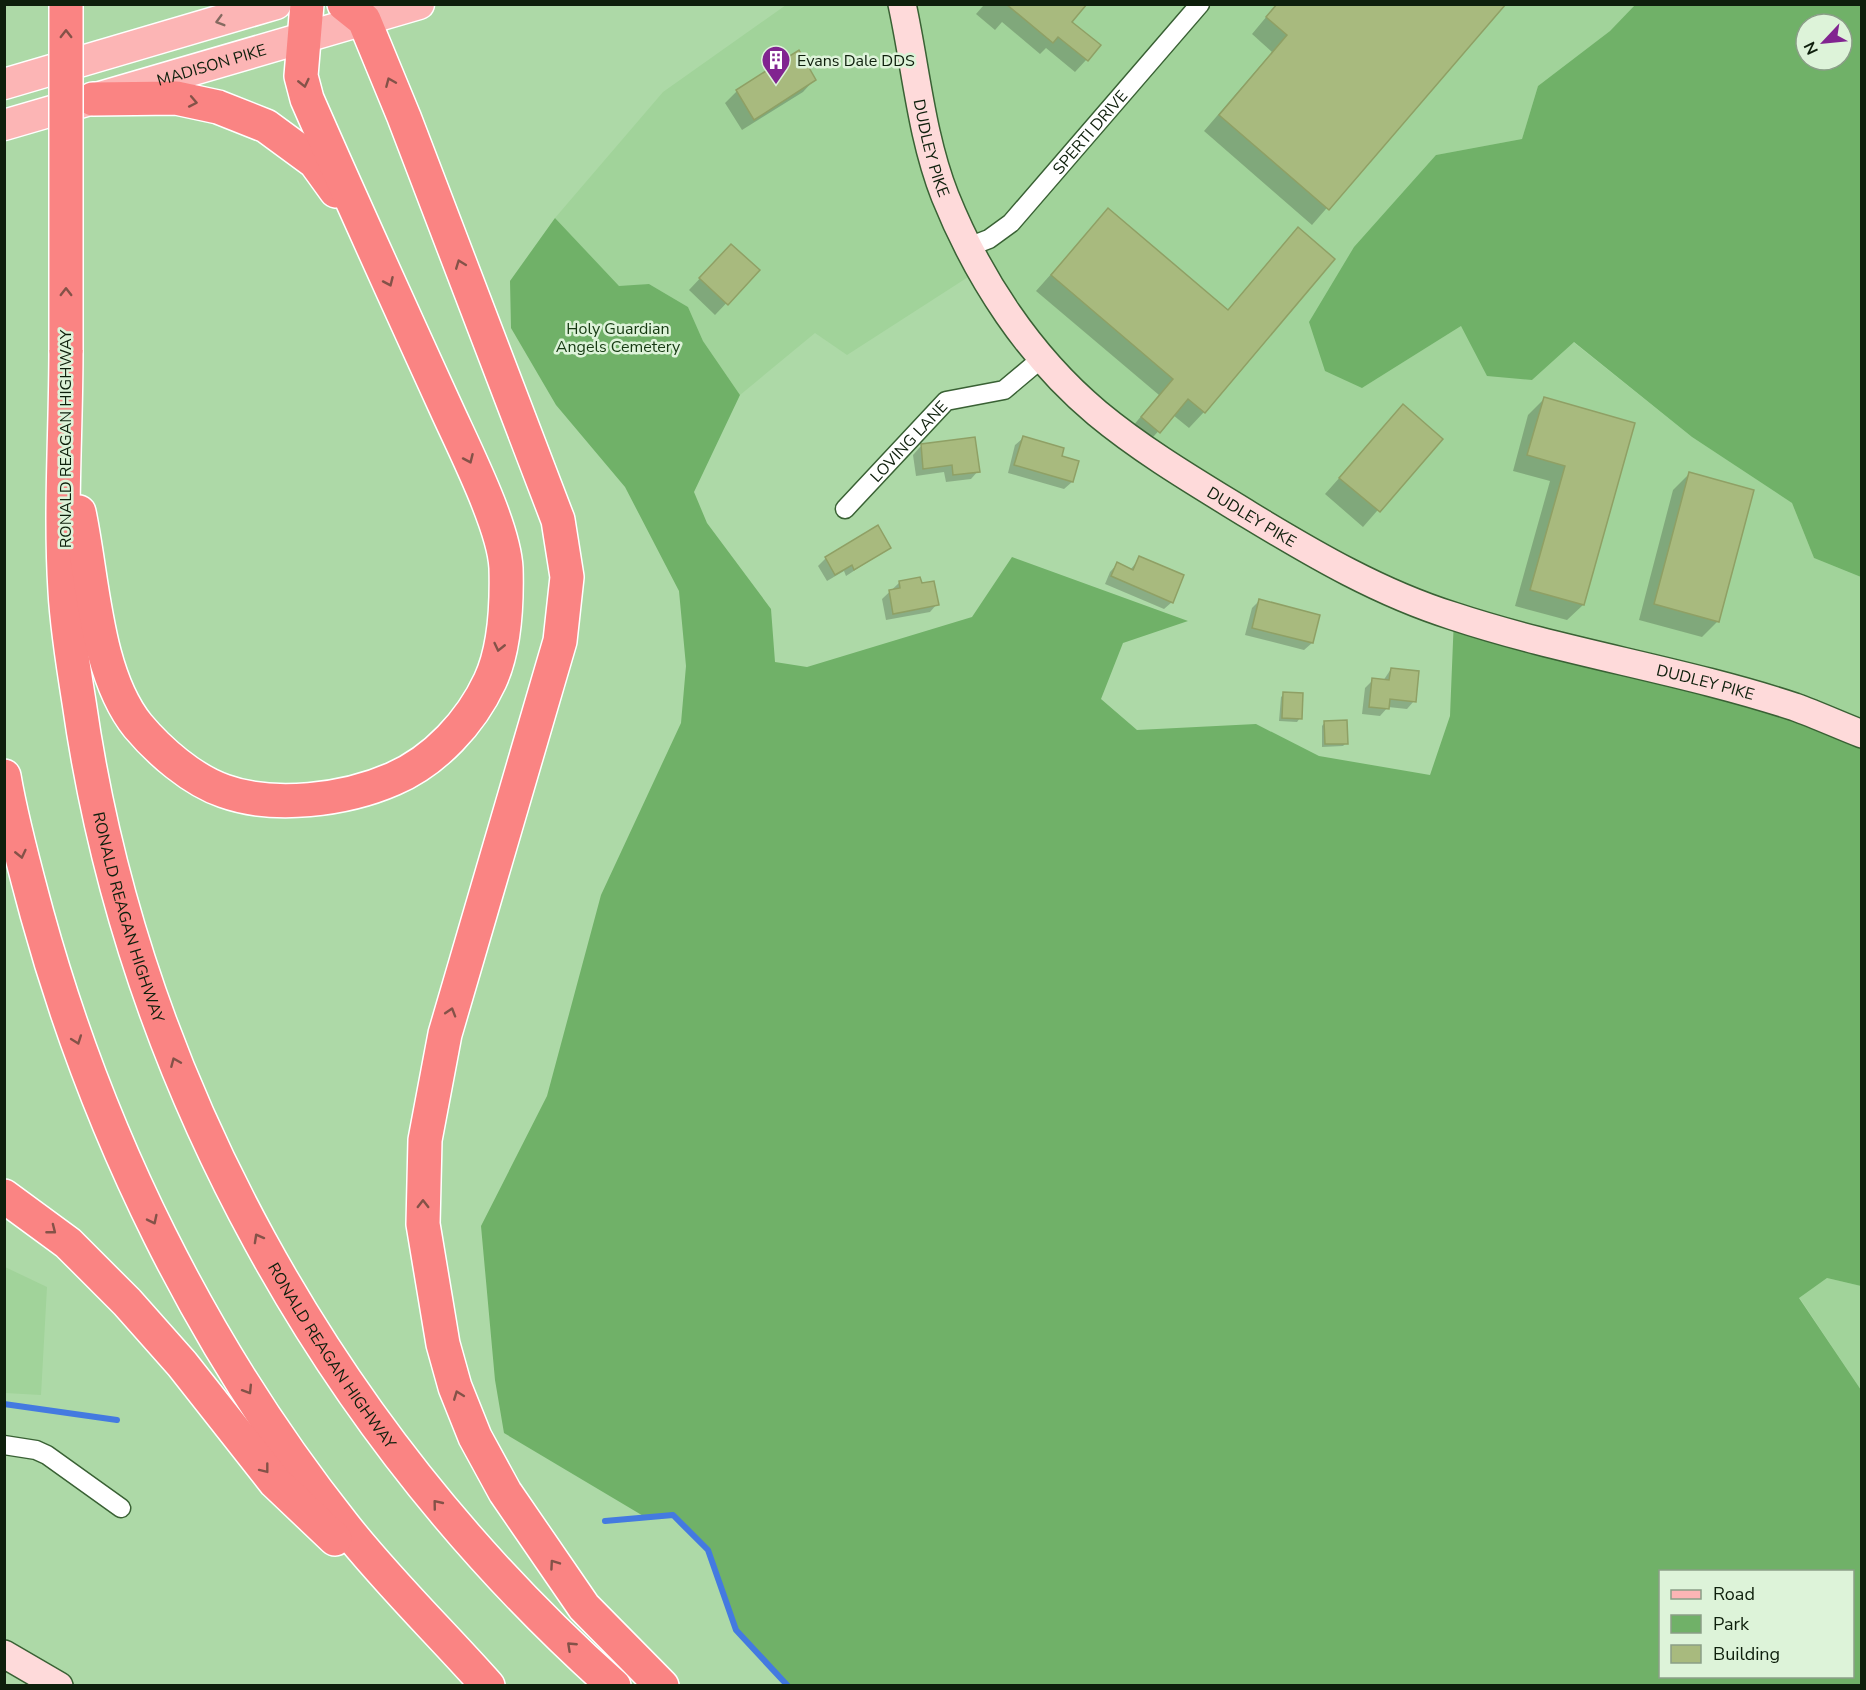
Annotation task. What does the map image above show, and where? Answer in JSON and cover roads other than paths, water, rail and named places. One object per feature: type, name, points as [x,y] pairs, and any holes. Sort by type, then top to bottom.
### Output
[{"type":"highway","name":"RONALD REAGAN HIGHWAY","points":[[66,4],[64,590],[86,750],[96,801],[116,888],[144,978],[164,1036],[207,1137],[256,1233],[319,1342],[381,1433],[441,1509],[545,1622],[614,1686]]},
{"type":"highway","points":[[65,444],[106,657],[120,693],[137,725],[190,772],[223,791],[282,801],[319,799],[394,779],[445,744],[472,713],[491,679],[501,642],[507,600],[506,564],[502,545],[475,471],[307,99],[301,76],[308,4]]},
{"type":"highway","points":[[354,12],[404,117],[558,520],[567,577],[557,652],[445,1034],[424,1140],[423,1224],[431,1283],[455,1387],[475,1437],[505,1492],[584,1606],[662,1686]]},
{"type":"highway","points":[[93,99],[176,98],[218,106],[266,126],[315,162],[368,236]]},
{"type":"highway","points":[[4,776],[23,862],[58,988],[109,1126],[179,1272],[207,1323],[269,1423],[344,1527],[488,1686]]},
{"type":"highway","points":[[4,1196],[68,1243],[127,1302],[182,1364],[275,1482],[488,1686]]},
{"type":"main road","points":[[4,84],[276,4]]},
{"type":"main road","name":"MADISON PIKE","points":[[4,125],[305,38],[354,12],[419,4]]},
{"type":"street","name":"DUDLEY PIKE","points":[[902,4],[928,138],[944,193],[979,270],[1015,325],[1042,357],[1095,411],[1136,443],[1291,540],[1400,597],[1454,617],[1548,644],[1718,685],[1796,708],[1862,734]]},
{"type":"street","name":"SPERTI DRIVE","points":[[968,247],[989,239],[1011,223],[1200,4]]},
{"type":"street","name":"LOVING LANE","points":[[845,509],[946,402],[1004,390],[1042,357]]},
{"type":"street","points":[[4,1445],[47,1455],[121,1508]]},
{"type":"street","points":[[4,1654],[59,1686]]},
{"type":"waterway","points":[[4,1404],[117,1420]]},
{"type":"waterway","points":[[605,1521],[673,1515],[708,1550],[736,1630],[788,1686]]},
{"type":"place","name":"Evans Dale DDS","points":[[776,86]]},
{"type":"park label","name":"Holy Guardian Angels Cemetery","points":[[618,337]]}]
